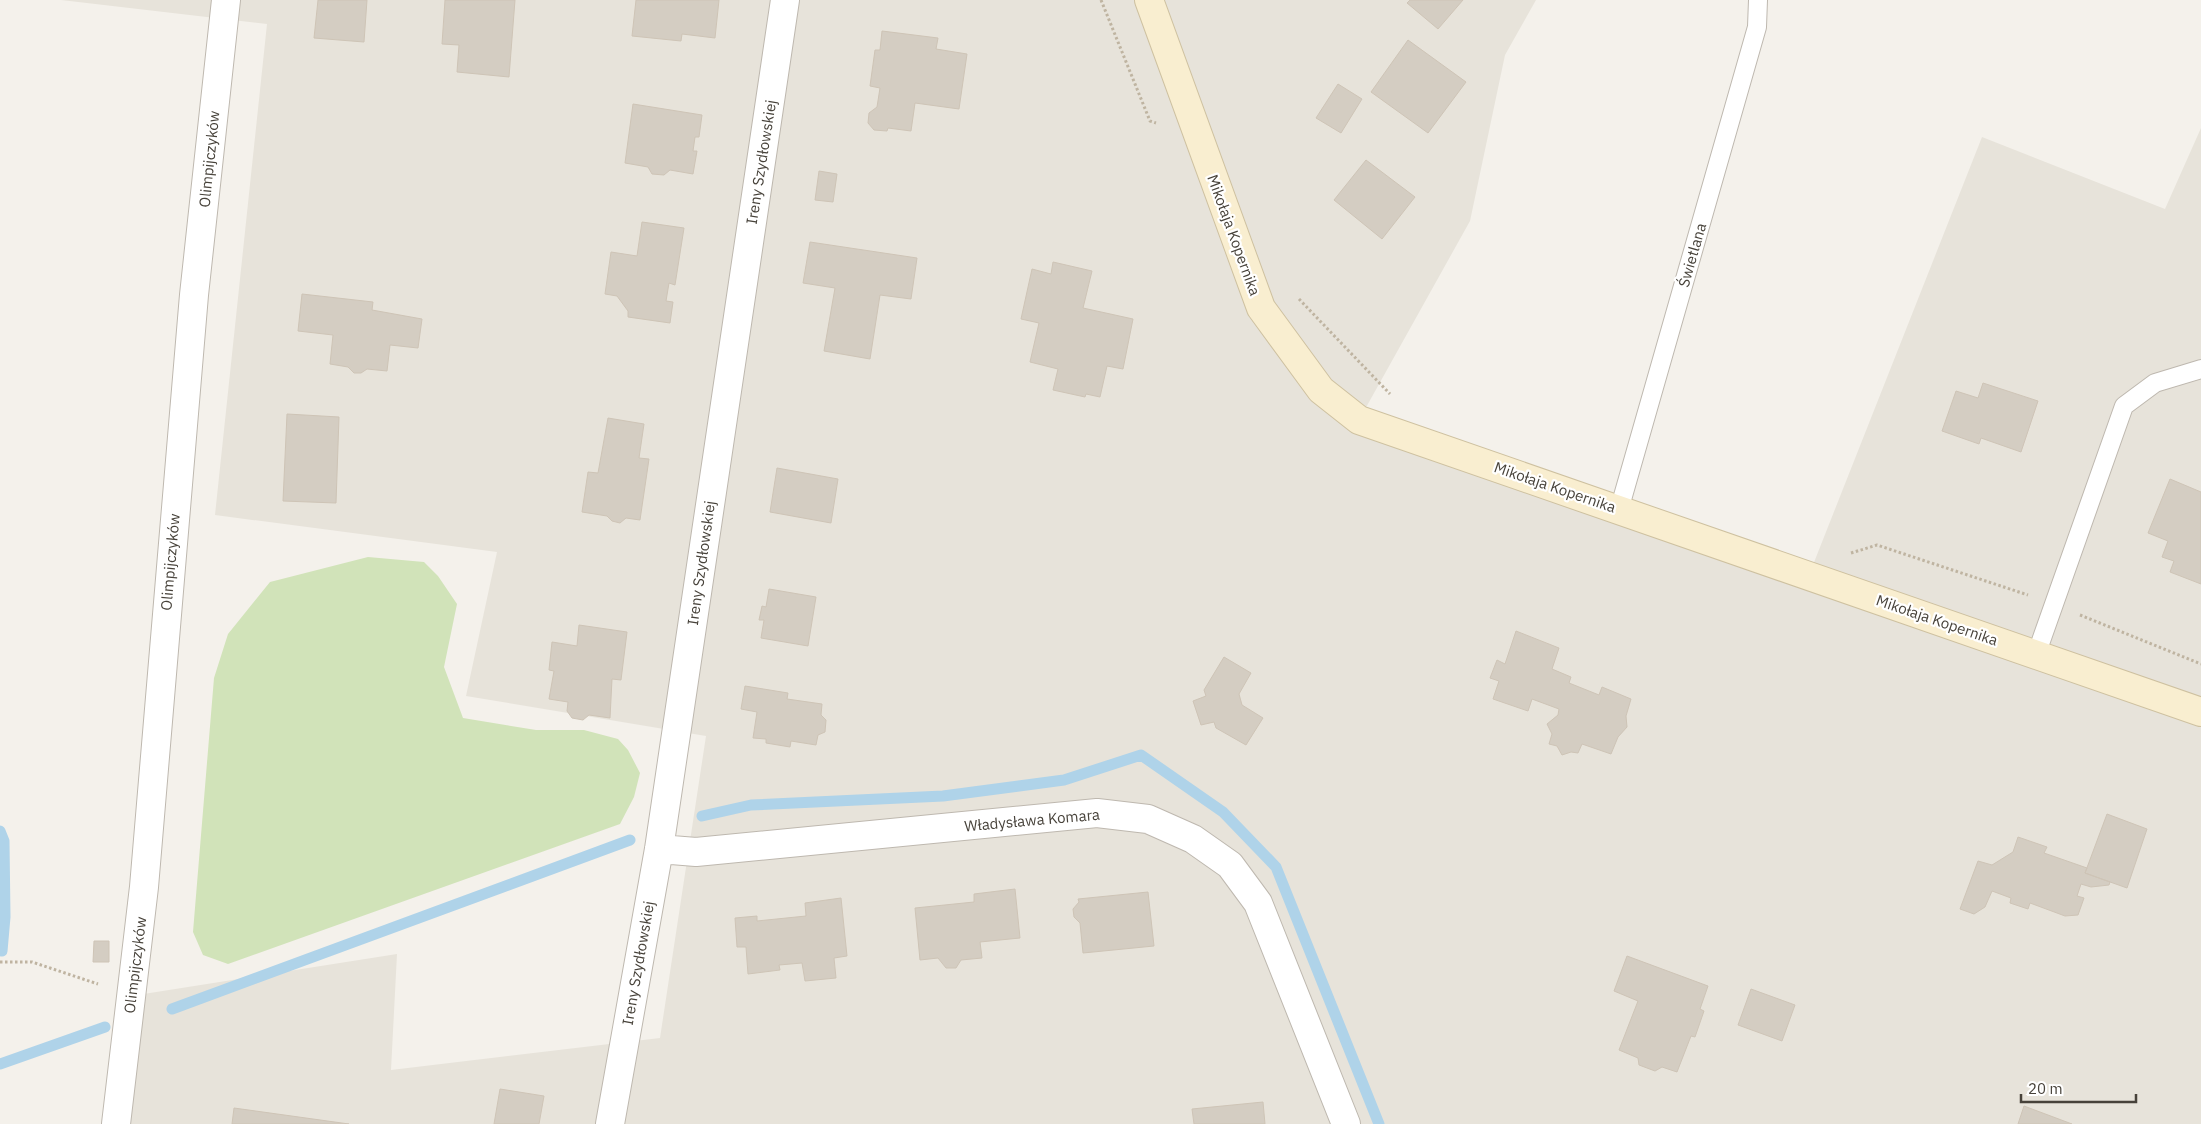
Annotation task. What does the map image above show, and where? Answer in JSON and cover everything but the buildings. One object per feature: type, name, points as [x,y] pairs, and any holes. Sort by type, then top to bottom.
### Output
[{"type":"street","name":"Olimpijczyków","points":[[116,1124],[144,887],[194,295],[226,0]]},
{"type":"street","name":"Ireny Szydłowskiej","points":[[610,1124],[659,848],[785,0]]},
{"type":"street","name":"Mikołaja Kopernika","points":[[1149,0],[1261,308],[1321,390],[1359,420],[2201,712]]},
{"type":"street","name":"Władysława Komara","points":[[659,848],[696,852],[1096,813],[1148,819],[1193,839],[1230,865],[1258,903],[1346,1124]]},
{"type":"lane","name":"Świetlana","points":[[1620,510],[1757,28],[1758,0]]},
{"type":"lane","points":[[2036,655],[2124,406],[2155,383],[2201,368]]},
{"type":"path","points":[[1101,0],[1150,121],[1198,138]]},
{"type":"path","points":[[1297,297],[1392,396]]},
{"type":"path","points":[[1850,554],[1877,545],[2054,604],[2201,664]]},
{"type":"path","points":[[0,962],[32,962],[131,996]]},
{"type":"shaded area","points":[[61,0],[1536,0],[1505,55],[1470,221],[1359,420],[1809,575],[1982,137],[2165,209],[2201,128],[2201,1124],[116,1124],[131,996],[397,954],[391,1070],[660,1038],[706,736],[466,696],[497,552],[215,515],[267,24]]},
{"type":"green space","points":[[368,557],[424,562],[438,576],[457,604],[444,667],[463,718],[536,730],[584,730],[618,739],[628,750],[640,773],[634,797],[620,824],[228,964],[203,955],[193,932],[214,678],[228,634],[270,582]]},
{"type":"waterway","points":[[702,816],[751,805],[943,796],[1064,780],[1141,755],[1223,812],[1276,867],[1379,1124]]},
{"type":"waterway","points":[[0,831],[4,841],[5,917],[2,951]]},
{"type":"waterway","points":[[172,1009],[630,840]]},
{"type":"waterway","points":[[0,1064],[105,1027]]}]
